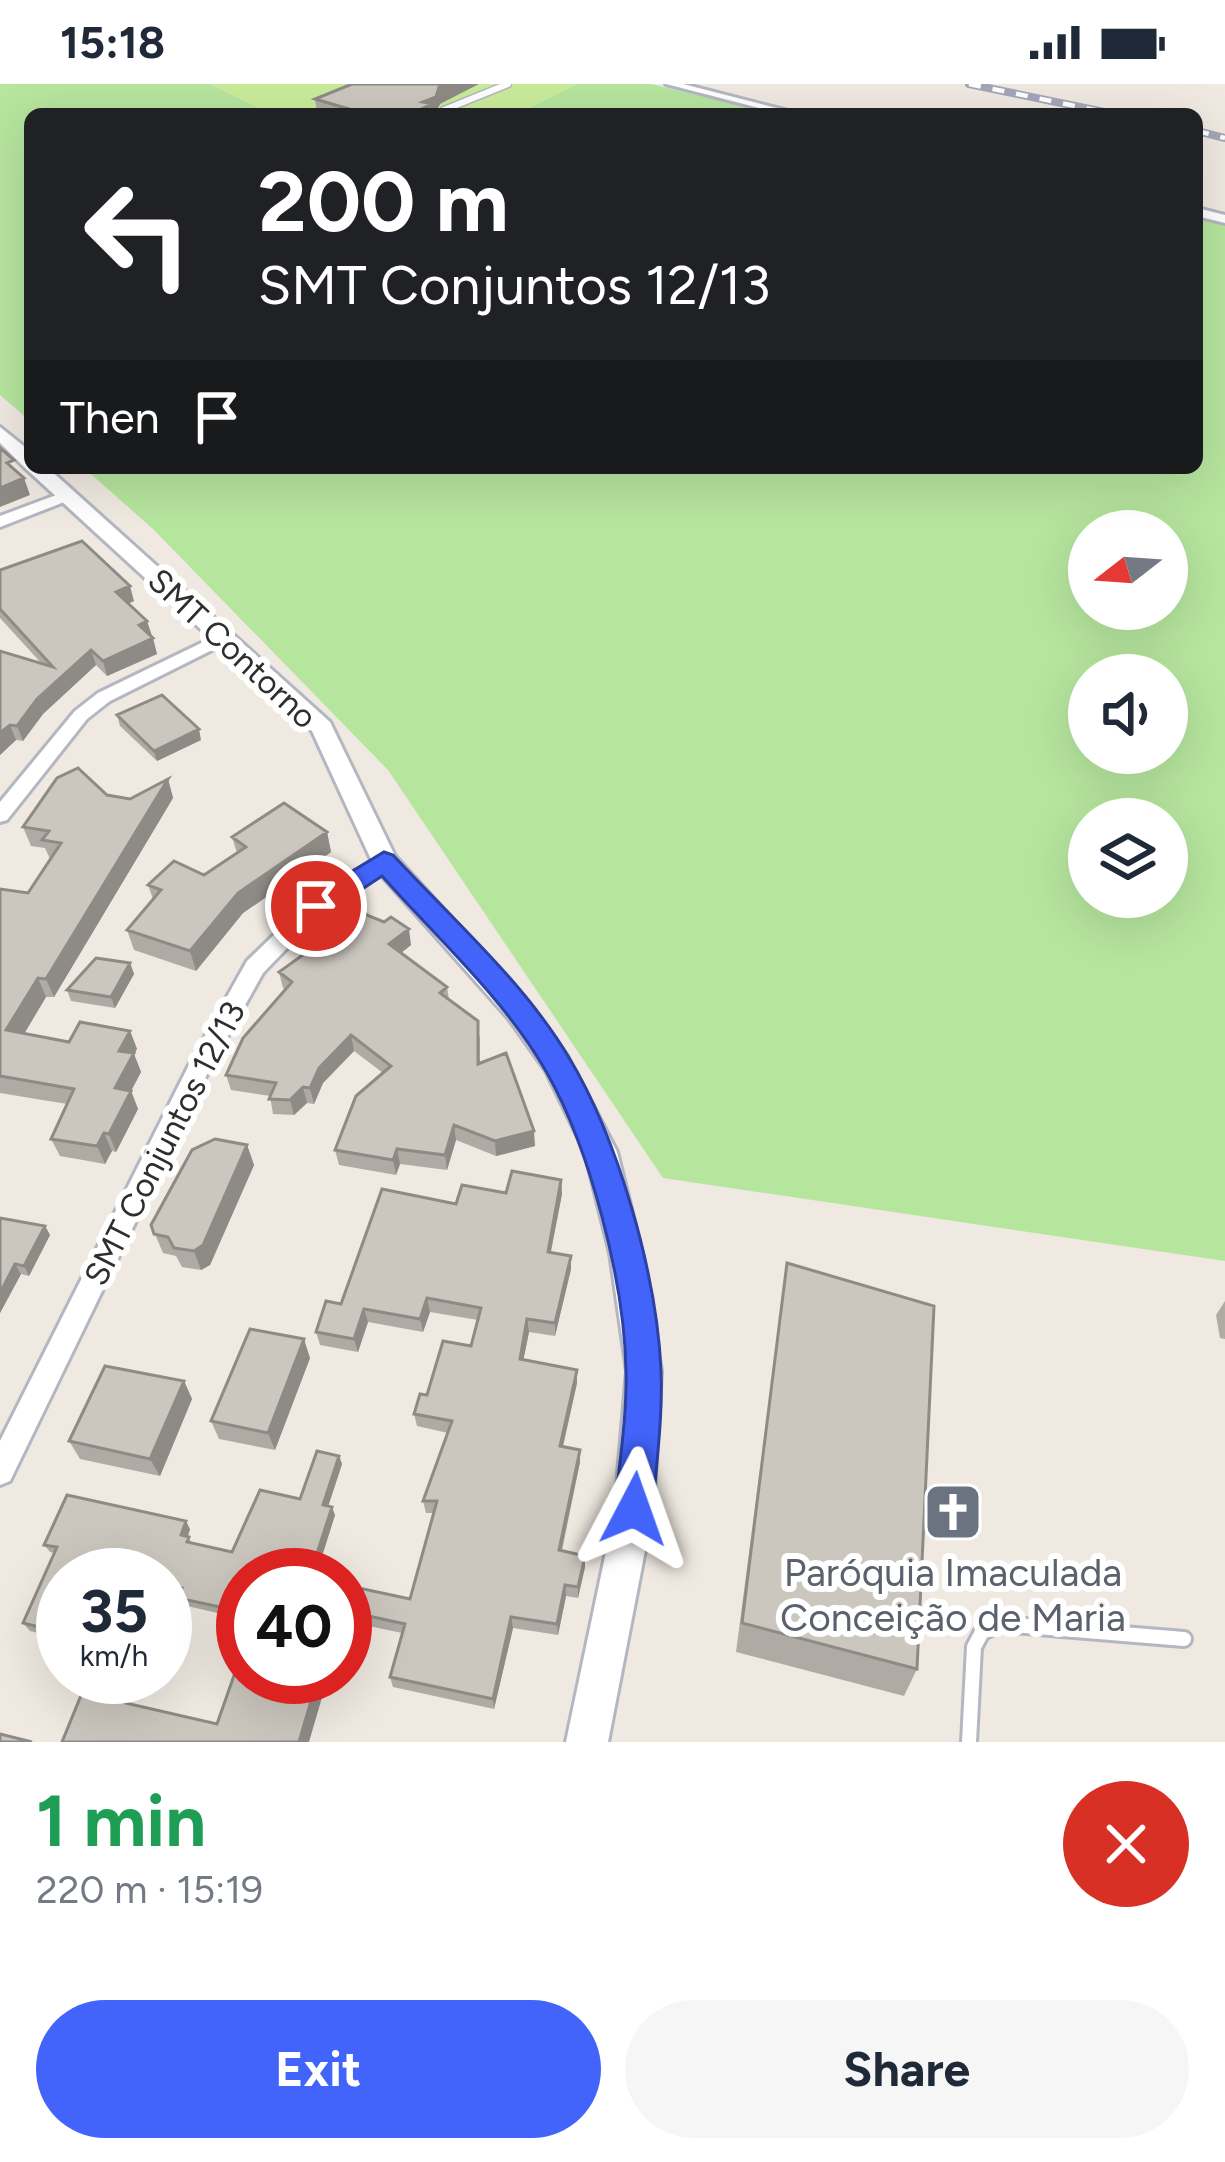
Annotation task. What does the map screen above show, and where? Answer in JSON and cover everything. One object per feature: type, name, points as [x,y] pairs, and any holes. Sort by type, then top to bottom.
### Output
[{"type":"street","points":[[671,84],[769,108]]},
{"type":"street","points":[[0,434],[24,456]]},
{"type":"street","name":"SMT Contorno","points":[[43,474],[322,727],[384,861],[519,1011],[557,1064],[601,1152],[626,1253],[644,1371],[634,1509],[587,1742]]},
{"type":"street","points":[[0,522],[67,496]]},
{"type":"street","points":[[0,815],[80,715],[104,697],[224,637]]},
{"type":"street","name":"SMT Conjuntos 12/13","points":[[0,1471],[201,1063],[255,967],[316,906],[384,861]]},
{"type":"lane","points":[[449,108],[508,84]]},
{"type":"lane","points":[[969,1742],[974,1647],[982,1632],[1000,1624],[1184,1639]]},
{"type":"green space","points":[[0,84],[210,84],[259,108],[24,108],[24,416],[0,395]]},
{"type":"green space","points":[[210,84],[577,84],[528,108],[259,108]]},
{"type":"green space","points":[[577,84],[651,84],[750,108],[528,108]]},
{"type":"green space","points":[[1203,218],[1225,223],[1225,1261],[663,1178],[388,770],[153,529],[91,474],[1203,474]]},
{"type":"building","points":[[352,84],[446,84],[439,87],[436,97],[423,102],[433,104],[424,108],[346,108],[315,99]]},
{"type":"building","points":[[0,448],[14,460],[7,463],[24,478],[0,488]]},
{"type":"building","points":[[82,541],[130,586],[116,592],[147,621],[139,625],[153,638],[103,661],[91,650],[37,699],[17,726],[0,733],[0,651],[53,667],[0,609],[0,570]]},
{"type":"building","points":[[162,695],[199,729],[154,751],[117,715]]},
{"type":"building","points":[[78,768],[107,795],[130,799],[168,779],[46,979],[38,978],[6,1030],[69,1042],[80,1022],[130,1031],[119,1051],[134,1053],[115,1088],[131,1091],[109,1134],[104,1133],[97,1146],[51,1139],[74,1089],[0,1076],[0,889],[28,893],[61,843],[42,840],[49,831],[23,827],[57,778]]},
{"type":"building","points":[[284,803],[327,832],[238,893],[190,951],[127,930],[161,890],[148,885],[174,861],[204,875],[246,847],[232,837]]},
{"type":"building","points":[[349,903],[369,916],[384,922],[391,917],[409,929],[389,944],[447,987],[440,993],[478,1021],[478,1064],[506,1053],[534,1131],[495,1141],[454,1125],[445,1155],[397,1149],[393,1160],[335,1150],[356,1096],[391,1066],[351,1035],[319,1068],[310,1088],[303,1087],[290,1100],[269,1099],[276,1083],[226,1075],[243,1038],[292,982],[279,972],[332,934],[320,925]]},
{"type":"building","points":[[96,958],[130,963],[111,997],[67,990]]},
{"type":"building","points":[[215,1139],[247,1145],[203,1245],[194,1251],[174,1248],[168,1237],[154,1234],[151,1225],[192,1150]]},
{"type":"building","points":[[512,1171],[561,1180],[548,1252],[571,1256],[555,1323],[527,1319],[520,1359],[577,1370],[560,1446],[580,1450],[559,1550],[585,1556],[578,1587],[565,1585],[557,1624],[511,1617],[493,1699],[390,1677],[405,1624],[372,1617],[372,1591],[410,1599],[437,1501],[423,1501],[452,1421],[414,1414],[420,1394],[427,1395],[443,1341],[471,1346],[481,1308],[427,1298],[420,1319],[364,1309],[354,1339],[316,1332],[326,1301],[341,1304],[382,1189],[456,1204],[462,1185],[506,1193]]},
{"type":"building","points":[[0,1218],[45,1226],[24,1266],[15,1264],[0,1293]]},
{"type":"building","points":[[787,1263],[934,1306],[917,1669],[742,1623]]},
{"type":"building","points":[[250,1329],[304,1339],[268,1433],[211,1421]]},
{"type":"building","points":[[105,1366],[184,1381],[150,1459],[69,1441]]},
{"type":"building","points":[[317,1451],[339,1456],[323,1505],[332,1507],[319,1548],[234,1548],[260,1490],[300,1499]]},
{"type":"building","points":[[67,1495],[186,1521],[181,1535],[189,1537],[187,1542],[216,1548],[216,1606],[192,1601],[192,1548],[44,1545]]},
{"type":"building","points":[[36,1594],[36,1626],[23,1623]]},
{"type":"building","points":[[78,1704],[130,1704],[217,1724],[224,1704],[310,1704],[299,1742],[62,1742]]},
{"type":"building","points":[[0,1734],[32,1742],[0,1742]]},
{"type":"railway","points":[[969,84],[1085,108]]},
{"type":"railway","points":[[1203,132],[1225,138]]},
{"type":"place","name":"Paróquia Imaculada Conceição de Maria","points":[[953,1512]]},
{"type":"route","points":[[316,906],[384,861],[519,1011],[557,1064],[601,1152],[626,1253],[644,1371],[634,1509]]}]
